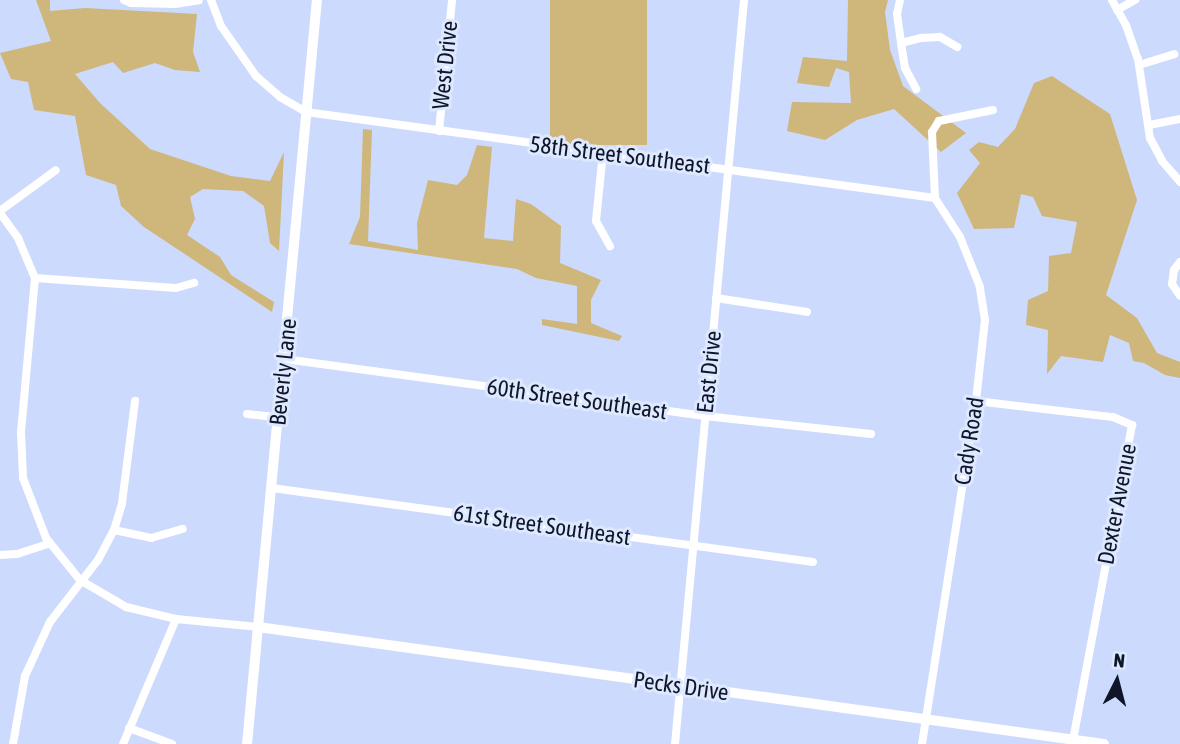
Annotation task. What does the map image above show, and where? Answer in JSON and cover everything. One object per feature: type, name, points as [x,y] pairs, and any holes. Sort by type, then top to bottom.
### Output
[{"type":"street","points":[[124,0],[131,3],[175,4],[199,0]]},
{"type":"street","points":[[211,0],[221,26],[256,76],[280,97],[306,112]]},
{"type":"street","name":"Beverly Lane","points":[[247,744],[317,0]]},
{"type":"street","name":"West Drive","points":[[439,131],[452,0]]},
{"type":"street","name":"East Drive","points":[[675,744],[744,0]]},
{"type":"street","points":[[900,0],[897,14],[905,68],[916,89]]},
{"type":"street","points":[[1112,0],[1126,25],[1139,65],[1150,138],[1162,161],[1180,182]]},
{"type":"street","points":[[1117,10],[1135,0]]},
{"type":"street","points":[[901,43],[940,37],[957,47]]},
{"type":"street","points":[[1139,65],[1174,54]]},
{"type":"street","points":[[935,198],[932,132],[939,121],[993,110]]},
{"type":"street","name":"58th Street Southeast","points":[[306,112],[935,198]]},
{"type":"street","points":[[1149,125],[1180,119]]},
{"type":"street","points":[[603,152],[596,221],[610,246]]},
{"type":"street","points":[[56,170],[0,212],[18,238],[35,278],[22,432],[23,478],[50,543],[80,580],[126,607],[176,619],[258,627]]},
{"type":"street","name":"Cady Road","points":[[922,744],[976,401],[985,320],[981,287],[960,237],[935,198]]},
{"type":"street","points":[[1180,262],[1174,270],[1172,284],[1180,296]]},
{"type":"street","points":[[35,278],[176,288],[194,283]]},
{"type":"street","points":[[716,298],[807,312]]},
{"type":"street","name":"60th Street Southeast","points":[[284,359],[705,416],[870,434]]},
{"type":"street","points":[[13,744],[25,676],[50,622],[98,560],[114,530],[122,502],[135,401]]},
{"type":"street","name":"Dexter Avenue","points":[[976,401],[1113,417],[1132,425],[1073,739]]},
{"type":"street","points":[[247,414],[278,417]]},
{"type":"street","name":"61st Street Southeast","points":[[272,488],[813,562]]},
{"type":"street","points":[[114,530],[151,538],[183,529]]},
{"type":"street","points":[[0,555],[17,554],[50,543]]},
{"type":"street","points":[[123,744],[176,619]]},
{"type":"street","name":"Pecks Drive","points":[[258,627],[1104,744]]},
{"type":"street","points":[[129,728],[172,744]]},
{"type":"shaded area","points":[[36,0],[50,0],[50,11],[85,8],[197,14],[193,52],[200,72],[175,70],[155,63],[123,73],[113,62],[75,74],[100,103],[150,149],[231,176],[270,181],[284,152],[279,251],[270,243],[264,206],[243,191],[203,189],[190,197],[195,219],[187,235],[220,257],[231,275],[274,302],[272,312],[144,227],[121,206],[116,185],[86,175],[75,116],[34,110],[28,82],[11,79],[0,53],[51,41]]},
{"type":"shaded area","points":[[550,0],[647,0],[647,145],[550,145]]},
{"type":"shaded area","points":[[848,0],[888,0],[885,12],[890,50],[903,86],[966,133],[941,152],[894,109],[857,120],[825,140],[787,131],[792,102],[851,103],[849,72],[836,68],[829,87],[797,83],[803,57],[847,61]]},
{"type":"shaded area","points":[[1052,76],[1110,114],[1137,200],[1106,295],[1137,318],[1157,353],[1180,362],[1180,378],[1165,375],[1144,363],[1133,361],[1129,343],[1110,335],[1103,362],[1061,356],[1047,374],[1048,330],[1026,325],[1028,300],[1048,291],[1049,256],[1071,253],[1077,222],[1042,216],[1033,197],[1021,194],[1014,228],[974,229],[957,193],[980,163],[969,150],[979,142],[998,147],[1015,129],[1034,83]]},
{"type":"shaded area","points":[[363,129],[372,130],[368,241],[418,250],[417,223],[428,180],[457,185],[467,175],[477,145],[492,147],[484,238],[513,241],[516,199],[531,204],[561,226],[560,263],[601,280],[591,300],[591,323],[622,336],[619,341],[542,325],[542,319],[577,324],[577,286],[536,278],[517,269],[349,244],[360,217]]}]
